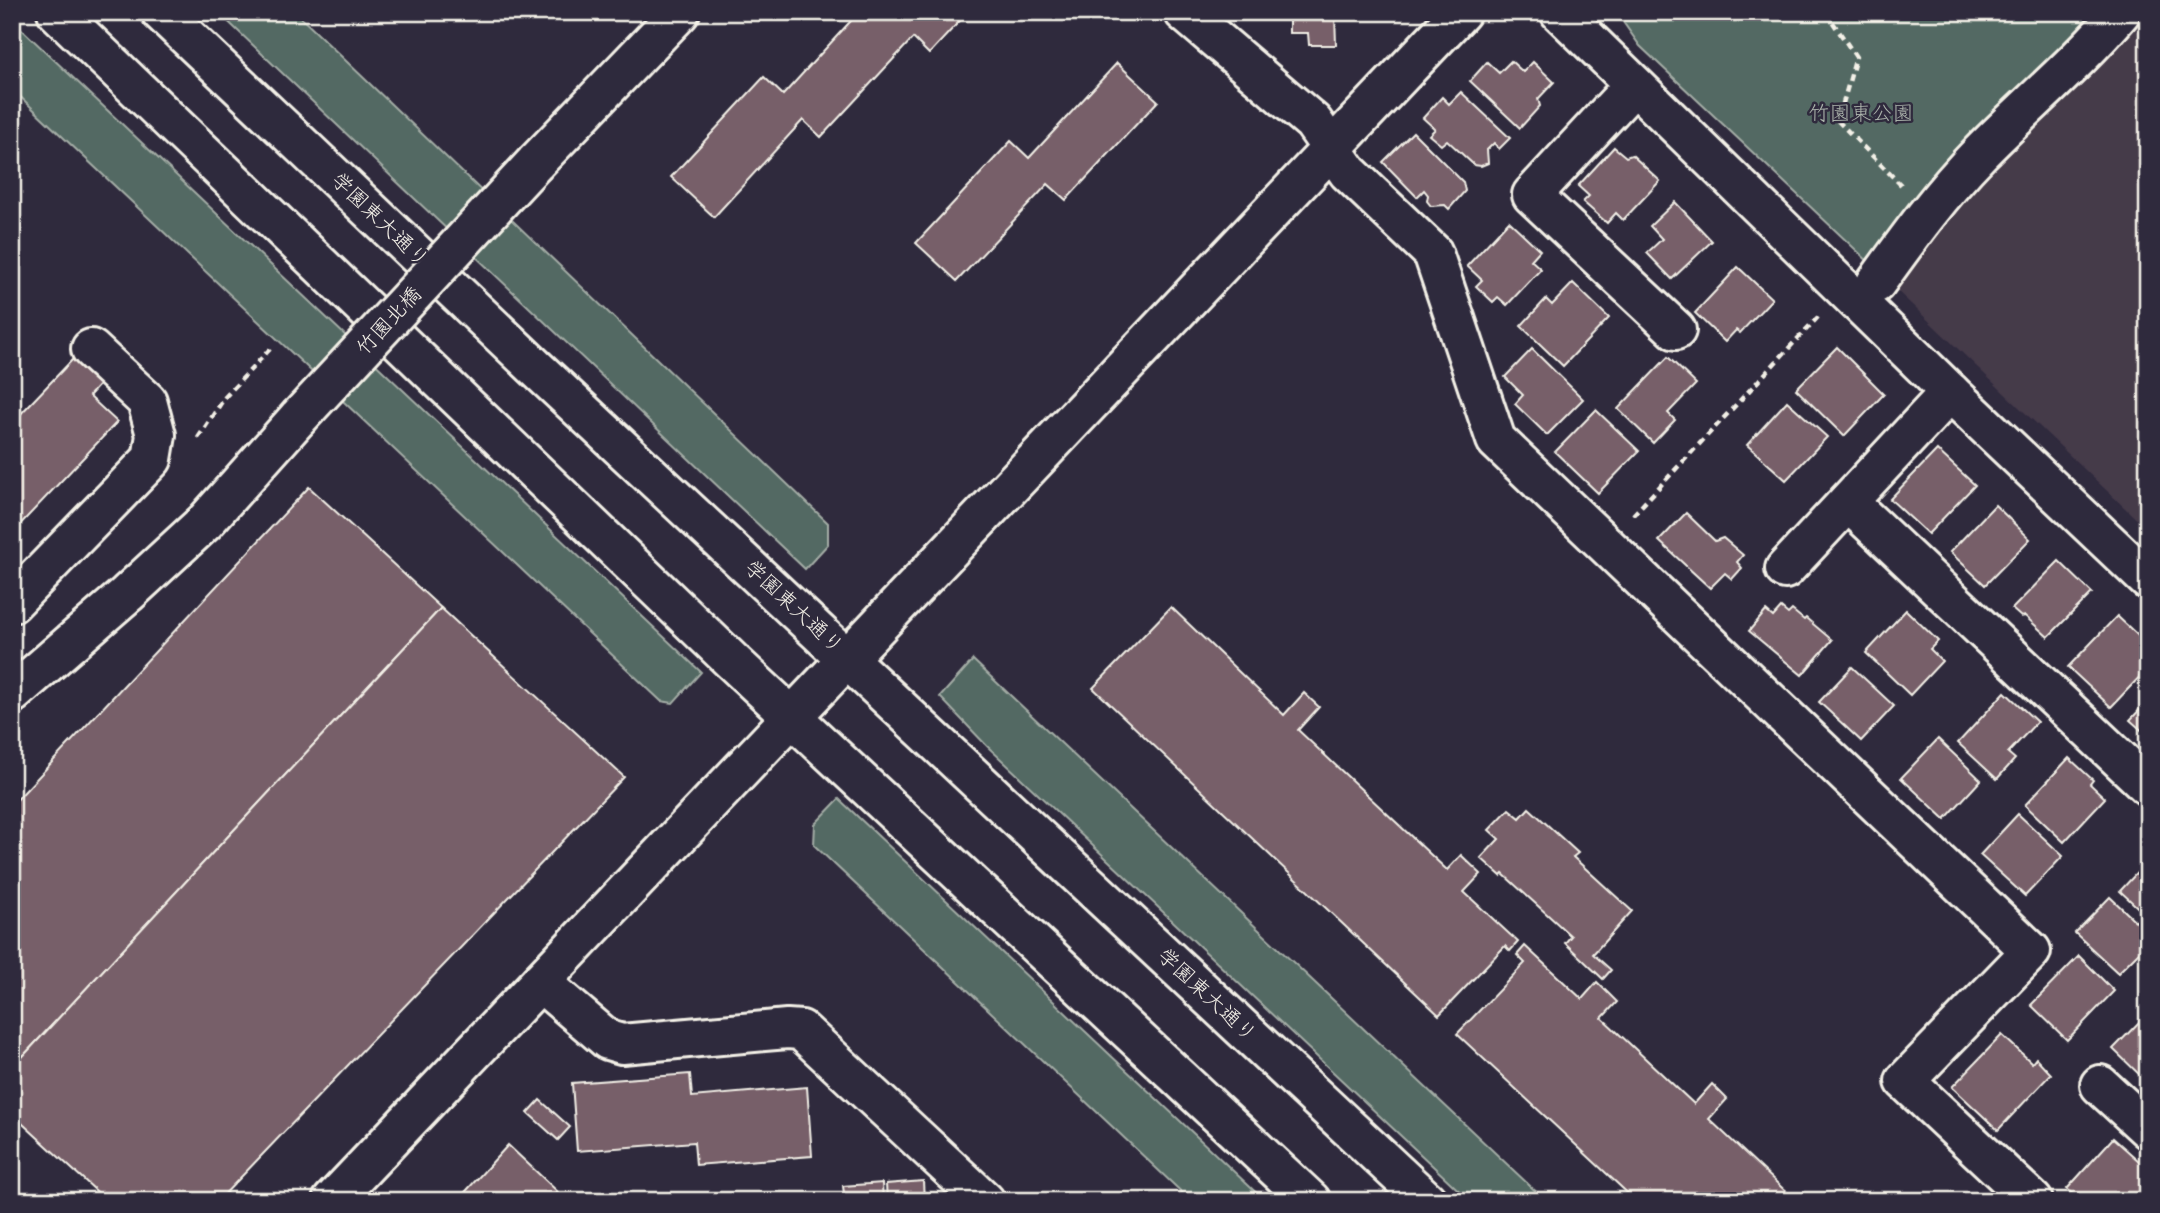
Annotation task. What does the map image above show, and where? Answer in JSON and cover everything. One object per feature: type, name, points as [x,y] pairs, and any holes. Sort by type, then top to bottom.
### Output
[{"type":"street","points":[[57,12],[793,717],[1311,1201]]},
{"type":"street","name":"学園東大通り","points":[[161,12],[538,370],[1427,1201]]},
{"type":"street","name":"竹園北橋","points":[[12,694],[205,522],[535,163],[680,12]]},
{"type":"street","points":[[1184,12],[1313,122],[1348,172],[1433,253],[1496,440],[2031,951],[1905,1081],[2033,1201]]},
{"type":"street","points":[[332,1201],[1461,12]]},
{"type":"street","points":[[1560,12],[1950,392],[2148,580]]},
{"type":"street","points":[[1876,283],[1927,211],[1980,153],[2090,49],[2121,12]]},
{"type":"street","points":[[1634,85],[1532,195],[1676,330]]},
{"type":"street","points":[[12,603],[152,459],[156,435],[147,401],[91,349]]},
{"type":"street","points":[[1785,569],[1950,392]]},
{"type":"street","points":[[1848,502],[2148,786]]},
{"type":"street","points":[[540,982],[608,1040],[622,1044],[800,1030],[985,1201]]},
{"type":"street","points":[[2100,1085],[2148,1129]]},
{"type":"path","points":[[1826,12],[1856,57],[1839,121],[1927,211]]},
{"type":"path","points":[[1606,544],[1822,313]]},
{"type":"shaded area","points":[[2138,12],[2148,12],[2148,530],[1890,284],[1976,175]]},
{"type":"green space","points":[[218,12],[295,12],[828,523],[828,544],[805,569]]},
{"type":"green space","name":"竹園東公園","points":[[1616,12],[2105,12],[1873,266],[1640,46]]},
{"type":"green space","points":[[12,20],[701,672],[673,703],[661,701],[12,89]]},
{"type":"green space","points":[[973,660],[1546,1201],[1470,1201],[987,746],[940,697]]},
{"type":"green space","points":[[839,799],[1265,1201],[1191,1201],[814,845],[815,824]]},
{"type":"building","points":[[859,12],[968,12],[929,54],[913,38],[821,137],[803,120],[714,217],[671,177],[764,77],[783,95]]},
{"type":"building","points":[[1289,12],[1335,14],[1336,45],[1309,45],[1308,33],[1289,33]]},
{"type":"building","points":[[1511,61],[1523,72],[1533,62],[1554,82],[1538,99],[1540,106],[1520,128],[1470,81],[1487,62],[1499,73]]},
{"type":"building","points":[[1117,63],[1158,101],[1066,200],[1048,184],[957,281],[916,243],[1011,141],[1029,158]]},
{"type":"building","points":[[1461,92],[1510,138],[1499,149],[1494,143],[1487,150],[1488,163],[1481,166],[1474,165],[1447,140],[1441,145],[1429,135],[1435,129],[1423,118],[1442,97],[1449,104]]},
{"type":"building","points":[[1413,132],[1463,182],[1465,191],[1449,209],[1445,205],[1431,206],[1424,190],[1417,197],[1383,162]]},
{"type":"building","points":[[1614,147],[1626,157],[1632,155],[1660,181],[1623,220],[1616,213],[1607,223],[1583,202],[1589,196],[1578,186]]},
{"type":"building","points":[[1675,202],[1712,241],[1672,279],[1647,253],[1662,239],[1650,226]]},
{"type":"building","points":[[1509,221],[1540,250],[1531,260],[1541,269],[1507,305],[1498,297],[1493,302],[1476,286],[1482,280],[1467,266]]},
{"type":"building","points":[[1738,267],[1772,299],[1740,333],[1736,330],[1725,342],[1695,313]]},
{"type":"building","points":[[1573,283],[1609,318],[1563,366],[1521,326],[1546,299],[1552,305]]},
{"type":"building","points":[[1837,347],[1884,394],[1844,436],[1796,389]]},
{"type":"building","points":[[1532,349],[1583,399],[1547,435],[1515,404],[1523,395],[1505,377]]},
{"type":"building","points":[[1668,357],[1696,384],[1668,413],[1675,420],[1653,443],[1618,409]]},
{"type":"building","points":[[74,358],[101,383],[89,396],[117,422],[12,533],[12,423]]},
{"type":"building","points":[[1787,401],[1827,437],[1786,480],[1747,445]]},
{"type":"building","points":[[1596,410],[1639,451],[1598,493],[1555,452]]},
{"type":"building","points":[[1937,450],[1975,485],[1928,534],[1890,499]]},
{"type":"building","points":[[309,487],[441,608],[12,1068],[12,805]]},
{"type":"building","points":[[1995,505],[2030,539],[1985,585],[1950,552]]},
{"type":"building","points":[[1686,513],[1715,541],[1723,538],[1743,555],[1737,562],[1742,568],[1732,579],[1725,573],[1710,588],[1659,541]]},
{"type":"building","points":[[2059,561],[2092,593],[2048,637],[2025,616],[2021,617],[2012,609]]},
{"type":"building","points":[[1171,607],[1284,715],[1304,693],[1319,707],[1298,730],[1447,870],[1461,855],[1481,874],[1464,892],[1518,942],[1510,951],[1505,946],[1439,1015],[1093,688]]},
{"type":"building","points":[[441,608],[624,777],[218,1201],[107,1201],[12,1114],[12,1068]]},
{"type":"building","points":[[1781,608],[1788,614],[1792,610],[1804,620],[1806,618],[1832,640],[1802,675],[1749,631],[1766,611],[1773,617]]},
{"type":"building","points":[[1906,610],[1938,641],[1930,649],[1942,661],[1910,695],[1866,653]]},
{"type":"building","points":[[2117,616],[2148,645],[2148,668],[2111,707],[2068,667]]},
{"type":"building","points":[[1852,667],[1894,706],[1861,741],[1819,702]]},
{"type":"building","points":[[2005,692],[2037,722],[2008,753],[2015,759],[1997,779],[1958,743]]},
{"type":"building","points":[[2148,701],[2148,736],[2130,720]]},
{"type":"building","points":[[1938,739],[1981,780],[1945,819],[1901,778]]},
{"type":"building","points":[[2069,758],[2093,780],[2090,784],[2105,798],[2064,842],[2025,805]]},
{"type":"building","points":[[1529,808],[1578,853],[1573,857],[1632,911],[1593,954],[1611,970],[1603,979],[1565,943],[1571,936],[1503,874],[1501,876],[1481,858],[1499,839],[1489,830],[1509,809],[1520,818]]},
{"type":"building","points":[[2018,814],[2063,856],[2025,896],[1980,855]]},
{"type":"building","points":[[2148,861],[2148,917],[2120,891]]},
{"type":"building","points":[[2110,897],[2148,933],[2148,943],[2118,973],[2075,933]]},
{"type":"building","points":[[1525,946],[1582,999],[1597,982],[1617,1002],[1602,1018],[1694,1104],[1712,1084],[1727,1099],[1709,1119],[1796,1201],[1636,1201],[1457,1034],[1525,963],[1517,955]]},
{"type":"building","points":[[2079,956],[2114,991],[2067,1040],[2031,1005]]},
{"type":"building","points":[[2145,1016],[2148,1019],[2148,1083],[2113,1049]]},
{"type":"building","points":[[2002,1035],[2032,1063],[2036,1058],[2051,1074],[1998,1130],[1952,1087]]},
{"type":"building","points":[[690,1074],[692,1097],[807,1087],[812,1156],[696,1165],[694,1142],[577,1151],[572,1083]]},
{"type":"building","points":[[540,1100],[570,1127],[558,1140],[528,1113]]},
{"type":"building","points":[[2113,1138],[2148,1169],[2148,1190],[2138,1201],[2128,1195],[2122,1201],[2081,1201],[2067,1189]]},
{"type":"building","points":[[508,1145],[558,1192],[550,1201],[457,1201]]},
{"type":"building","points":[[923,1181],[924,1200],[887,1201],[886,1184]]},
{"type":"building","points":[[882,1183],[883,1201],[845,1201],[843,1186]]}]
